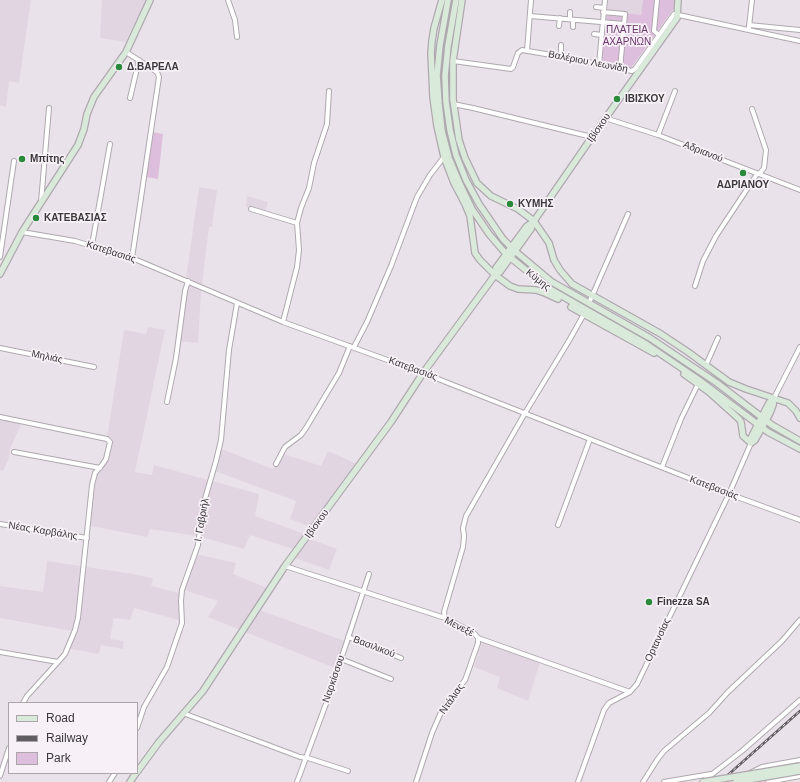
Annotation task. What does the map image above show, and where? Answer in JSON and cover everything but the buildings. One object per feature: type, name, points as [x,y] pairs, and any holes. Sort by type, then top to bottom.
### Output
[{"type":"street","points":[[0,274],[22,232],[78,145],[84,129],[87,114],[94,97],[126,52],[150,0]]},
{"type":"street","points":[[228,0],[235,20],[237,37]]},
{"type":"street","points":[[442,0],[434,28],[430,53],[433,97],[437,126],[444,157],[454,183],[470,216],[475,253],[495,275],[510,286],[545,293],[652,352],[709,392],[739,419],[741,422],[743,436],[751,444],[755,440],[769,403],[774,398],[800,347]]},
{"type":"street","name":"Κύμης","points":[[448,0],[440,45],[437,75],[438,104],[442,132],[454,170],[466,197],[489,234],[508,256],[538,281],[557,294],[622,330],[669,359],[712,389],[760,426],[785,442],[800,449]]},
{"type":"street","name":"Κύμης","points":[[456,0],[448,46],[445,76],[446,102],[451,135],[460,167],[472,193],[487,218],[513,250],[552,282],[644,334],[674,353],[763,419],[800,441]]},
{"type":"street","points":[[462,0],[453,61],[453,104],[459,140],[465,158],[477,183],[491,196],[518,209],[534,221],[549,243],[554,260],[562,274],[572,284],[661,334],[729,382],[788,403],[796,411],[800,418]]},
{"type":"street","points":[[453,61],[509,69],[513,67],[518,52],[522,50],[527,51],[531,31],[531,0]]},
{"type":"street","points":[[599,64],[604,0]]},
{"type":"street","points":[[657,0],[654,31],[659,35]]},
{"type":"street","points":[[678,0],[678,14],[709,21],[749,27],[800,40]]},
{"type":"street","points":[[749,27],[752,0]]},
{"type":"street","points":[[596,7],[626,14],[620,69]]},
{"type":"street","points":[[751,9],[756,9]]},
{"type":"street","points":[[570,12],[573,27]]},
{"type":"street","name":"Ιβίσκου","points":[[138,772],[159,742],[203,690],[285,566],[391,422],[423,372],[495,275],[496,268],[513,250],[527,226],[534,221],[605,118],[677,18],[678,14]]},
{"type":"street","name":"Βαλέριου Λεωνίδη","points":[[527,51],[629,71],[635,70],[673,15],[678,14]]},
{"type":"street","points":[[530,16],[549,15],[572,20],[624,24]]},
{"type":"street","points":[[709,16],[709,21]]},
{"type":"street","points":[[559,26],[560,18]]},
{"type":"street","points":[[780,28],[781,22]]},
{"type":"street","points":[[749,27],[798,29],[796,23]]},
{"type":"street","points":[[594,34],[602,35]]},
{"type":"street","points":[[561,45],[561,57]]},
{"type":"street","points":[[126,52],[157,72],[159,77],[132,258]]},
{"type":"street","points":[[130,98],[139,60]]},
{"type":"street","points":[[658,134],[675,90]]},
{"type":"street","points":[[284,322],[297,267],[299,250],[297,223],[327,124],[329,91]]},
{"type":"street","points":[[453,104],[592,137]]},
{"type":"street","points":[[41,203],[49,108]]},
{"type":"street","points":[[695,286],[706,252],[757,174],[764,168],[766,155],[752,109]]},
{"type":"street","name":"Αδριανού","points":[[605,118],[658,134],[800,190]]},
{"type":"street","points":[[92,245],[110,144]]},
{"type":"street","points":[[276,464],[285,447],[301,435],[306,428],[367,322],[391,266],[417,197],[430,175],[444,157]]},
{"type":"street","points":[[0,257],[14,161]]},
{"type":"street","points":[[251,210],[297,223]]},
{"type":"street","points":[[589,303],[628,214]]},
{"type":"street","name":"Κατεβασιάς","points":[[22,232],[92,245],[132,258],[284,322],[423,372],[729,494],[800,520]]},
{"type":"street","points":[[167,402],[175,366],[185,291],[188,281]]},
{"type":"street","name":"Ι. Γαβριήλ","points":[[138,725],[144,707],[167,667],[182,623],[182,590],[197,549],[204,502],[221,440],[229,350],[237,303]]},
{"type":"street","points":[[445,618],[444,612],[463,547],[463,528],[466,516],[584,314]]},
{"type":"street","points":[[706,365],[718,338]]},
{"type":"street","name":"Μηλιάς","points":[[0,348],[94,367]]},
{"type":"street","points":[[662,467],[681,419],[698,384]]},
{"type":"street","points":[[0,417],[107,439],[110,442],[106,459],[95,473],[92,485],[78,618],[69,645],[58,662],[26,696],[23,702]]},
{"type":"street","points":[[558,525],[590,439]]},
{"type":"street","name":"Ορτανσίας","points":[[578,782],[604,710],[609,703],[630,692],[637,684],[729,494],[751,444]]},
{"type":"street","points":[[14,452],[100,468]]},
{"type":"street","name":"Νέας Καρβάλης","points":[[0,524],[87,538]]},
{"type":"street","name":"Μενεξέ","points":[[285,566],[445,618],[474,634],[478,638],[630,692]]},
{"type":"street","name":"Ναρκίσσου","points":[[297,782],[330,693],[369,574]]},
{"type":"street","points":[[643,782],[664,751],[709,713],[728,692],[782,641],[800,620]]},
{"type":"street","name":"Βασιλικού","points":[[348,637],[401,658]]},
{"type":"street","name":"Ντάλιας","points":[[416,782],[432,733],[442,710],[465,680],[478,638]]},
{"type":"street","points":[[0,652],[58,662]]},
{"type":"street","points":[[341,658],[391,679]]},
{"type":"street","points":[[702,782],[742,751],[800,700]]},
{"type":"street","points":[[183,713],[300,757],[348,771]]},
{"type":"street","points":[[0,776],[8,751]]},
{"type":"street","points":[[702,782],[799,762]]},
{"type":"street","points":[[739,782],[746,776],[762,767],[799,762]]},
{"type":"street","points":[[736,782],[800,771]]},
{"type":"street","points":[[664,782],[712,773]]},
{"type":"street","points":[[109,782],[115,774]]},
{"type":"street","name":"Ιβίσκου","points":[[130,782],[136,774]]},
{"type":"street","points":[[746,776],[751,782]]},
{"type":"street","points":[[768,782],[800,776]]},
{"type":"shaded area","points":[[0,0],[31,0],[19,83],[9,81],[6,107],[0,105]]},
{"type":"shaded area","points":[[102,0],[147,0],[125,42],[100,38]]},
{"type":"shaded area","points":[[608,0],[643,0],[641,15],[607,11]]},
{"type":"shaded area","points":[[199,187],[217,190],[212,227],[209,227],[201,294],[198,343],[178,341],[185,291],[190,280],[186,278]]},
{"type":"shaded area","points":[[247,196],[268,202],[265,212],[246,207]]},
{"type":"shaded area","points":[[148,327],[165,330],[135,472],[152,475],[154,465],[259,494],[255,516],[305,534],[304,537],[337,549],[329,570],[289,556],[293,549],[250,535],[244,549],[197,536],[150,529],[147,537],[91,526],[93,488],[96,473],[105,466],[111,442],[107,437],[124,330],[146,334]]},
{"type":"shaded area","points":[[0,415],[23,420],[10,449],[9,458],[3,471],[0,470]]},
{"type":"shaded area","points":[[219,448],[273,469],[280,453],[321,466],[328,451],[357,464],[311,527],[290,519],[296,501],[215,471]]},
{"type":"shaded area","points":[[196,554],[236,563],[233,574],[267,588],[254,608],[345,641],[335,668],[208,617],[218,601],[184,590]]},
{"type":"shaded area","points":[[47,561],[153,578],[151,586],[183,594],[183,621],[134,608],[130,620],[114,618],[110,639],[124,641],[123,649],[101,645],[99,654],[66,648],[72,631],[0,618],[0,586],[43,592]]},
{"type":"shaded area","points":[[482,641],[540,662],[528,701],[497,688],[500,677],[474,667]]},
{"type":"green space","points":[[451,0],[445,46],[442,88],[447,131],[454,156],[465,182],[462,183],[451,157],[445,131],[440,75],[443,46]]},
{"type":"green space","name":"ΠΛΑΤΕΙΑ ΑΧΑΡΝΩΝ","points":[[643,0],[675,0],[674,8],[631,68],[602,61],[607,11],[641,15]]},
{"type":"green space","points":[[152,132],[163,134],[158,179],[146,177]]},
{"type":"green space","points":[[571,297],[649,340],[703,376],[701,378],[647,342],[570,299]]},
{"type":"railway","points":[[720,782],[800,711]]},
{"type":"place","name":"Δ.ΒΑΡΕΛΑ","points":[[119,67]]},
{"type":"place","name":"ΙΒΙΣΚΟΥ","points":[[617,99]]},
{"type":"place","name":"Μπίτης","points":[[22,159]]},
{"type":"place","name":"ΑΔΡΙΑΝΟΥ","points":[[743,173]]},
{"type":"place","name":"ΚΥΜΗΣ","points":[[510,204]]},
{"type":"place","name":"ΚΑΤΕΒΑΣΙΑΣ","points":[[36,218]]},
{"type":"place","name":"Finezza SA","points":[[649,602]]}]
